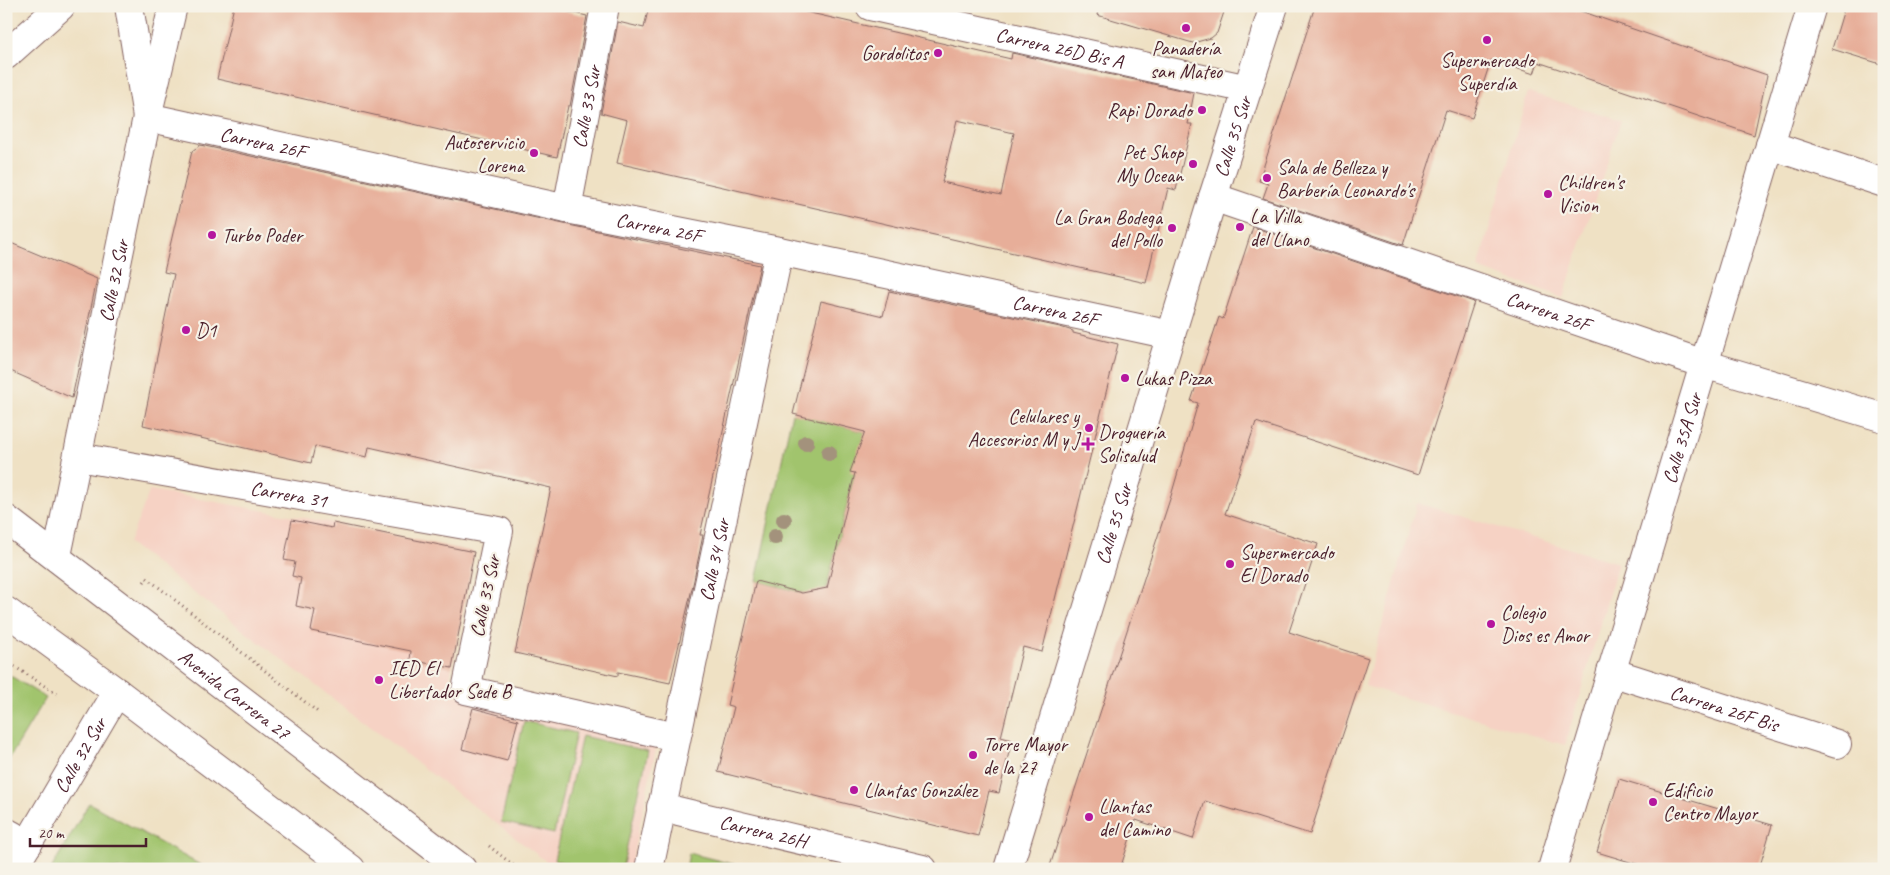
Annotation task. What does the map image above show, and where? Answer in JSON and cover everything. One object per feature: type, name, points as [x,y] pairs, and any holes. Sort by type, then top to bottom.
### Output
[{"type":"street","points":[[6,55],[61,6]]},
{"type":"street","points":[[129,6],[147,117]]},
{"type":"street","name":"Calle 32 Sur","points":[[57,556],[147,117],[173,6]]},
{"type":"street","name":"Calle 33 Sur","points":[[567,209],[605,6]]},
{"type":"street","name":"Carrera 26D Bis A","points":[[870,6],[1248,89]]},
{"type":"street","name":"Calle 35 Sur","points":[[1008,869],[1171,334],[1274,6]]},
{"type":"street","name":"Calle 35A Sur","points":[[1559,867],[1611,672],[1812,6]]},
{"type":"street","name":"Carrera 26F","points":[[147,117],[567,209],[779,251],[1171,334]]},
{"type":"street","points":[[1770,145],[1884,183]]},
{"type":"street","name":"Carrera 26F","points":[[1214,197],[1704,364],[1884,418]]},
{"type":"street","name":"Calle 34 Sur","points":[[649,869],[779,251]]},
{"type":"street","name":"Carrera 31","points":[[78,457],[498,531]]},
{"type":"street","name":"Avenida Carrera 27","points":[[6,519],[57,556],[462,869]]},
{"type":"street","name":"Calle 33 Sur","points":[[498,531],[466,690],[676,737]]},
{"type":"street","points":[[6,611],[117,692],[351,869]]},
{"type":"street","name":"Carrera 26F Bis","points":[[1611,672],[1837,744]]},
{"type":"street","name":"Calle 32 Sur","points":[[13,869],[17,838],[99,722],[117,692]]},
{"type":"street","name":"Carrera 26H","points":[[662,807],[923,869]]},
{"type":"path","points":[[6,661],[99,722]]},
{"type":"shaded area","name":"Children's Vision","points":[[1528,92],[1621,120],[1563,298],[1478,268]]},
{"type":"shaded area","name":"IED El Libertador Sede B","points":[[150,490],[333,523],[474,552],[447,693],[657,744],[630,869],[556,869],[129,543]]},
{"type":"shaded area","name":"Colegio Dios es Amor","points":[[1417,503],[1618,563],[1565,745],[1365,686]]},
{"type":"green space","points":[[792,413],[865,432],[824,598],[756,581]]},
{"type":"green space","points":[[6,673],[46,698],[6,764]]},
{"type":"green space","points":[[524,721],[576,733],[554,834],[501,822]]},
{"type":"green space","points":[[582,736],[648,751],[622,869],[592,869],[554,860]]},
{"type":"green space","points":[[89,803],[193,861],[208,869],[51,869]]},
{"type":"green space","points":[[689,853],[752,869],[686,869]]},
{"type":"building","points":[[234,6],[544,6],[587,16],[570,106],[568,106],[557,157],[217,79]]},
{"type":"building","points":[[649,6],[780,6],[1011,59],[1012,53],[1194,93],[1188,124],[1192,124],[1176,190],[1168,188],[1146,283],[617,163],[627,120],[601,113],[618,22],[644,28]],"holes":[[[957,120],[1014,133],[1001,195],[942,182]]]},
{"type":"building","name":"Panadería san Mateo","points":[[1099,6],[1226,6],[1217,33],[1211,38],[1193,43],[1097,15]]},
{"type":"building","points":[[1315,6],[1566,6],[1767,75],[1754,135],[1538,62],[1534,74],[1491,60],[1472,118],[1446,110],[1403,245],[1263,198],[1268,184],[1259,181]]},
{"type":"building","points":[[1845,6],[1884,6],[1884,65],[1832,49]]},
{"type":"building","points":[[200,145],[760,265],[700,535],[703,535],[694,580],[670,683],[618,672],[618,676],[515,653],[551,488],[369,447],[367,457],[315,446],[311,463],[143,425],[174,274],[164,272],[192,151]]},
{"type":"building","points":[[1253,227],[1474,302],[1418,475],[1256,422],[1225,514],[1318,544],[1289,632],[1368,658],[1310,834],[1205,801],[1193,839],[1136,820],[1120,869],[1049,869],[1171,496],[1198,403],[1191,401],[1219,317],[1223,319]]},
{"type":"building","points":[[6,241],[97,279],[72,398],[6,369]]},
{"type":"building","points":[[889,291],[1060,327],[1073,331],[1073,333],[1118,344],[1042,652],[1023,647],[1001,737],[1012,740],[999,793],[989,791],[978,836],[718,772],[734,707],[727,705],[756,581],[802,593],[827,588],[855,473],[850,472],[865,432],[793,414],[821,301],[883,316]]},
{"type":"building","points":[[292,520],[332,528],[333,523],[474,552],[452,668],[410,660],[411,651],[311,631],[315,610],[296,606],[301,578],[292,576],[295,562],[284,560]]},
{"type":"building","points":[[473,708],[518,720],[507,761],[462,749]]},
{"type":"building","name":"Edificio Centro Mayor","points":[[1619,779],[1772,825],[1759,869],[1653,869],[1597,852]]},
{"type":"place","name":"Panadería san Mateo","points":[[1186,28]]},
{"type":"place","name":"Supermercado Superdía","points":[[1487,40]]},
{"type":"place","name":"Gordolitos","points":[[938,53]]},
{"type":"place","name":"Rapi Dorado","points":[[1202,110]]},
{"type":"place","name":"Autoservicio Lorena","points":[[534,153]]},
{"type":"place","name":"Pet Shop My Ocean","points":[[1193,164]]},
{"type":"place","name":"Sala de Belleza y Barbería Leonardo's","points":[[1267,178]]},
{"type":"place","name":"Children's Vision","points":[[1548,194]]},
{"type":"place","name":"La Villa del Llano","points":[[1240,227]]},
{"type":"place","name":"La Gran Bodega del Pollo","points":[[1172,228]]},
{"type":"place","name":"Turbo Poder","points":[[212,235]]},
{"type":"place","name":"D1","points":[[186,330]]},
{"type":"place","name":"Lukas Pizza","points":[[1125,378]]},
{"type":"place","name":"Celulares y Accesorios M y J","points":[[1089,428]]},
{"type":"place","name":"Droguería Solisalud","points":[[1088,444]]},
{"type":"place","name":"Supermercado El Dorado","points":[[1230,564]]},
{"type":"place","name":"Colegio Dios es Amor","points":[[1491,624]]},
{"type":"place","name":"IED El Libertador Sede B","points":[[379,680]]},
{"type":"place","name":"Torre Mayor de la 27","points":[[973,755]]},
{"type":"place","name":"Llantas González","points":[[854,790]]},
{"type":"place","name":"Edificio Centro Mayor","points":[[1653,802]]},
{"type":"place","name":"Llantas del Camino","points":[[1089,817]]}]
